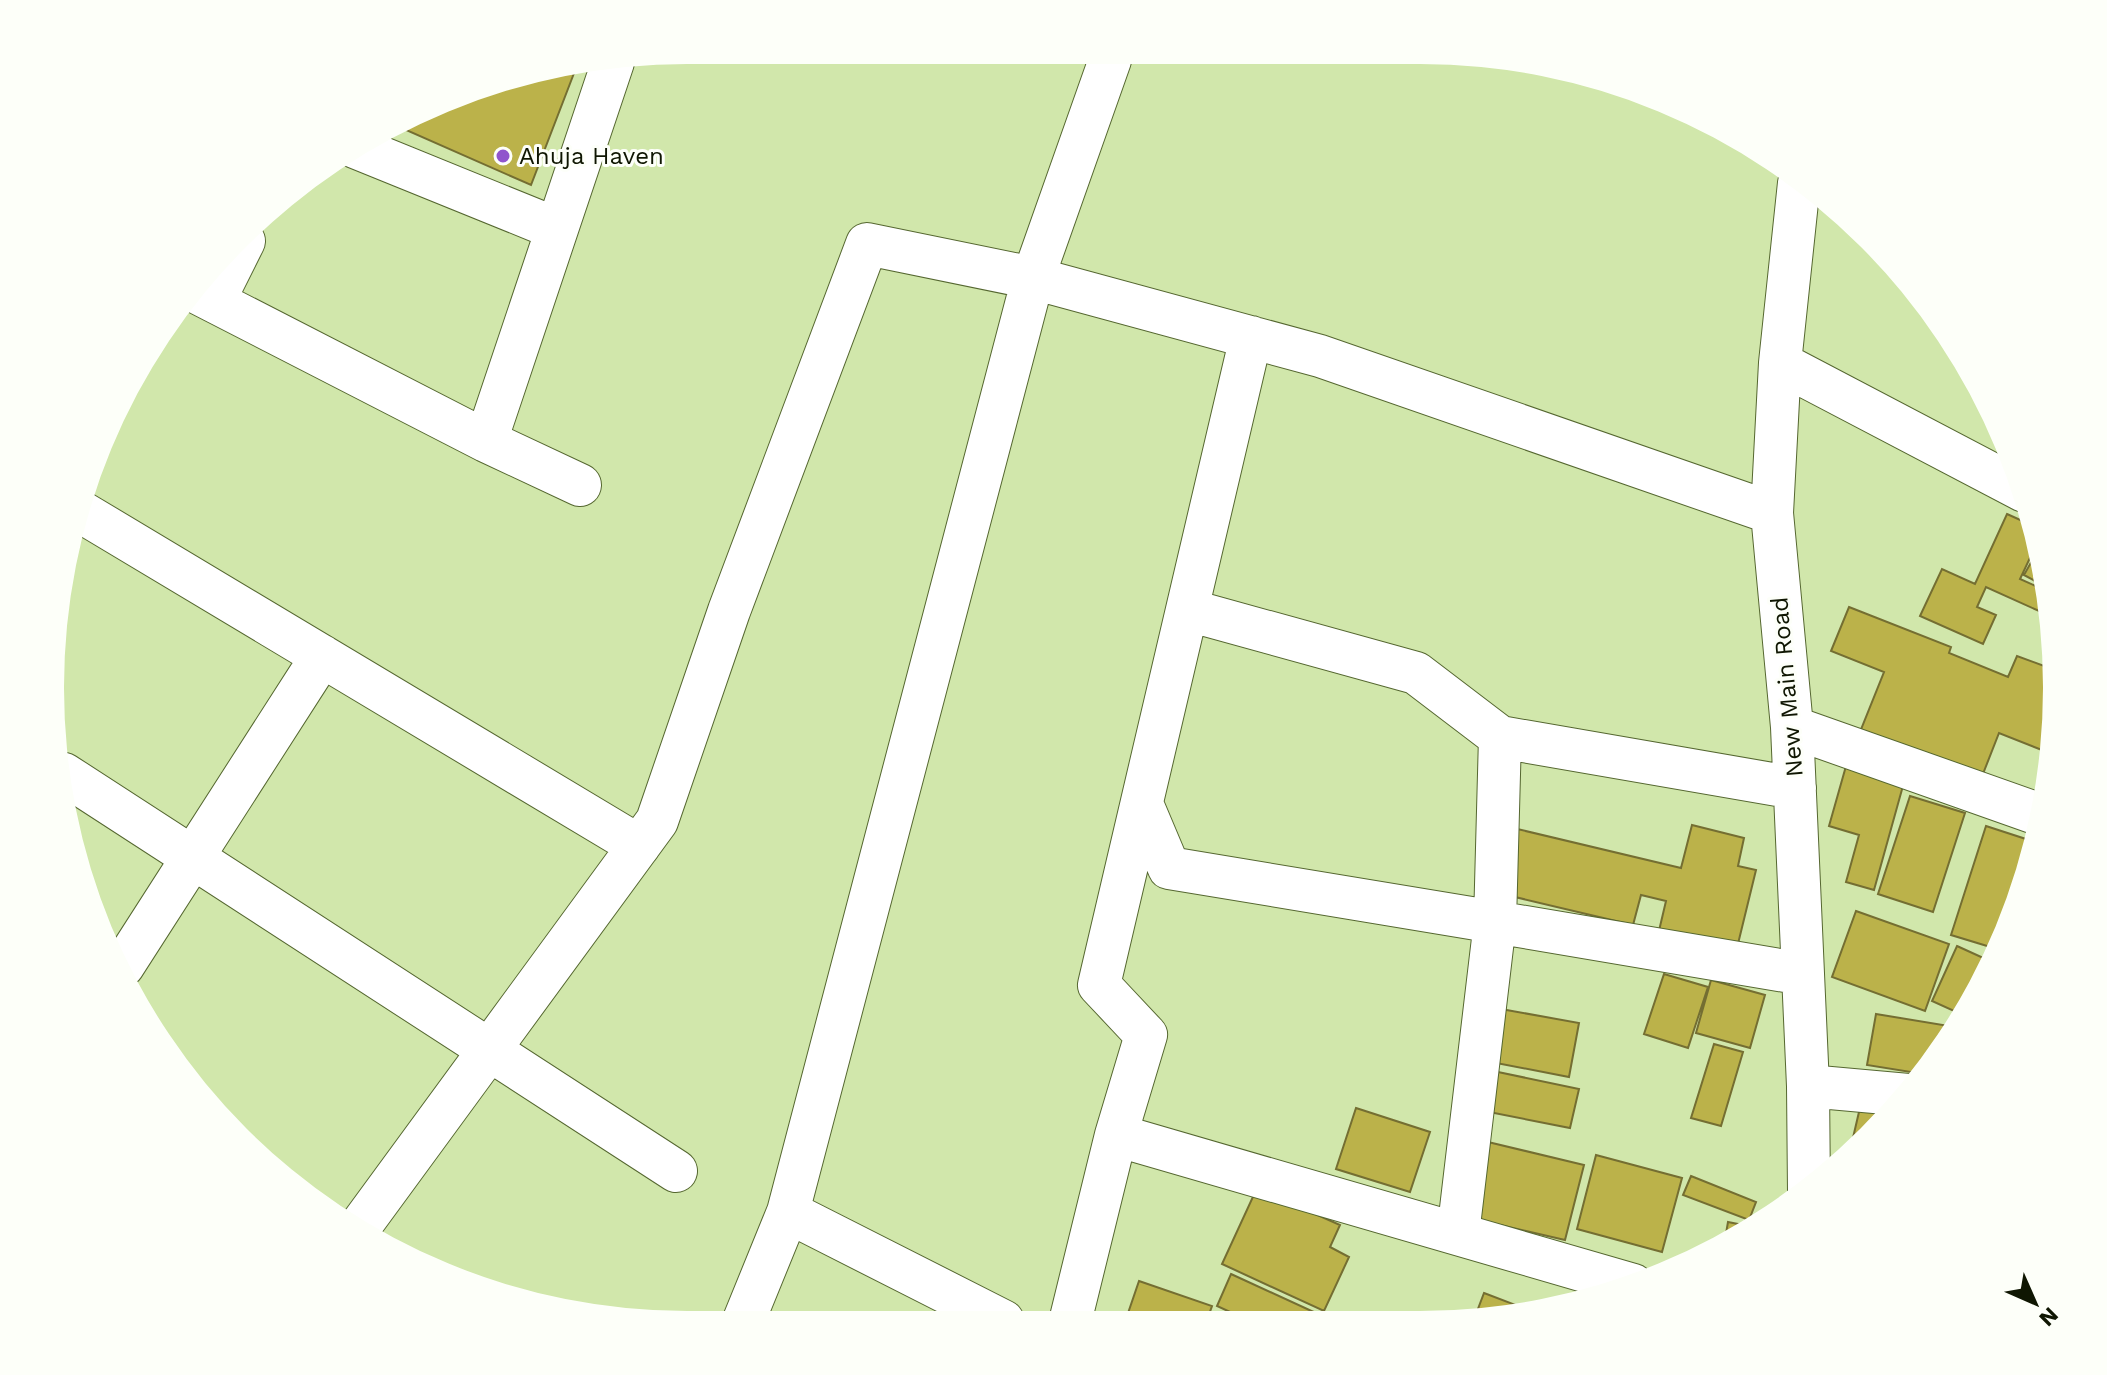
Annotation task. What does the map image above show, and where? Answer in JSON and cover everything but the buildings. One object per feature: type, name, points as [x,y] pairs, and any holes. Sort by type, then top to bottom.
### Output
[{"type":"street","points":[[748,1311],[788,1212],[1033,278],[1109,64]]},
{"type":"street","points":[[486,441],[611,69]]},
{"type":"street","points":[[369,152],[557,229]]},
{"type":"street","name":"New Main Road","points":[[1798,192],[1780,363],[1772,513],[1792,727],[1808,1086],[1809,1174]]},
{"type":"street","points":[[365,1220],[657,821],[729,611],[867,244],[1033,278],[1320,356],[1772,513]]},
{"type":"street","points":[[203,296],[486,441],[580,485]]},
{"type":"street","points":[[1073,1311],[1116,1135],[1146,1035],[1099,985],[1251,337]]},
{"type":"street","points":[[1780,363],[2008,483]]},
{"type":"street","points":[[88,516],[639,846]]},
{"type":"street","points":[[1188,610],[1416,673],[1500,737],[1795,788]]},
{"type":"street","points":[[127,960],[322,656]]},
{"type":"street","points":[[1792,727],[2030,811]]},
{"type":"street","points":[[1458,1234],[1495,922],[1500,737]]},
{"type":"street","points":[[71,778],[676,1171]]},
{"type":"street","points":[[1142,804],[1169,868],[1803,974]]},
{"type":"street","points":[[1808,1086],[1892,1094]]},
{"type":"street","points":[[1116,1135],[1615,1280]]},
{"type":"street","points":[[788,1212],[983,1311]]},
{"type":"place","name":"Ahuja Haven","points":[[503,156]]}]
